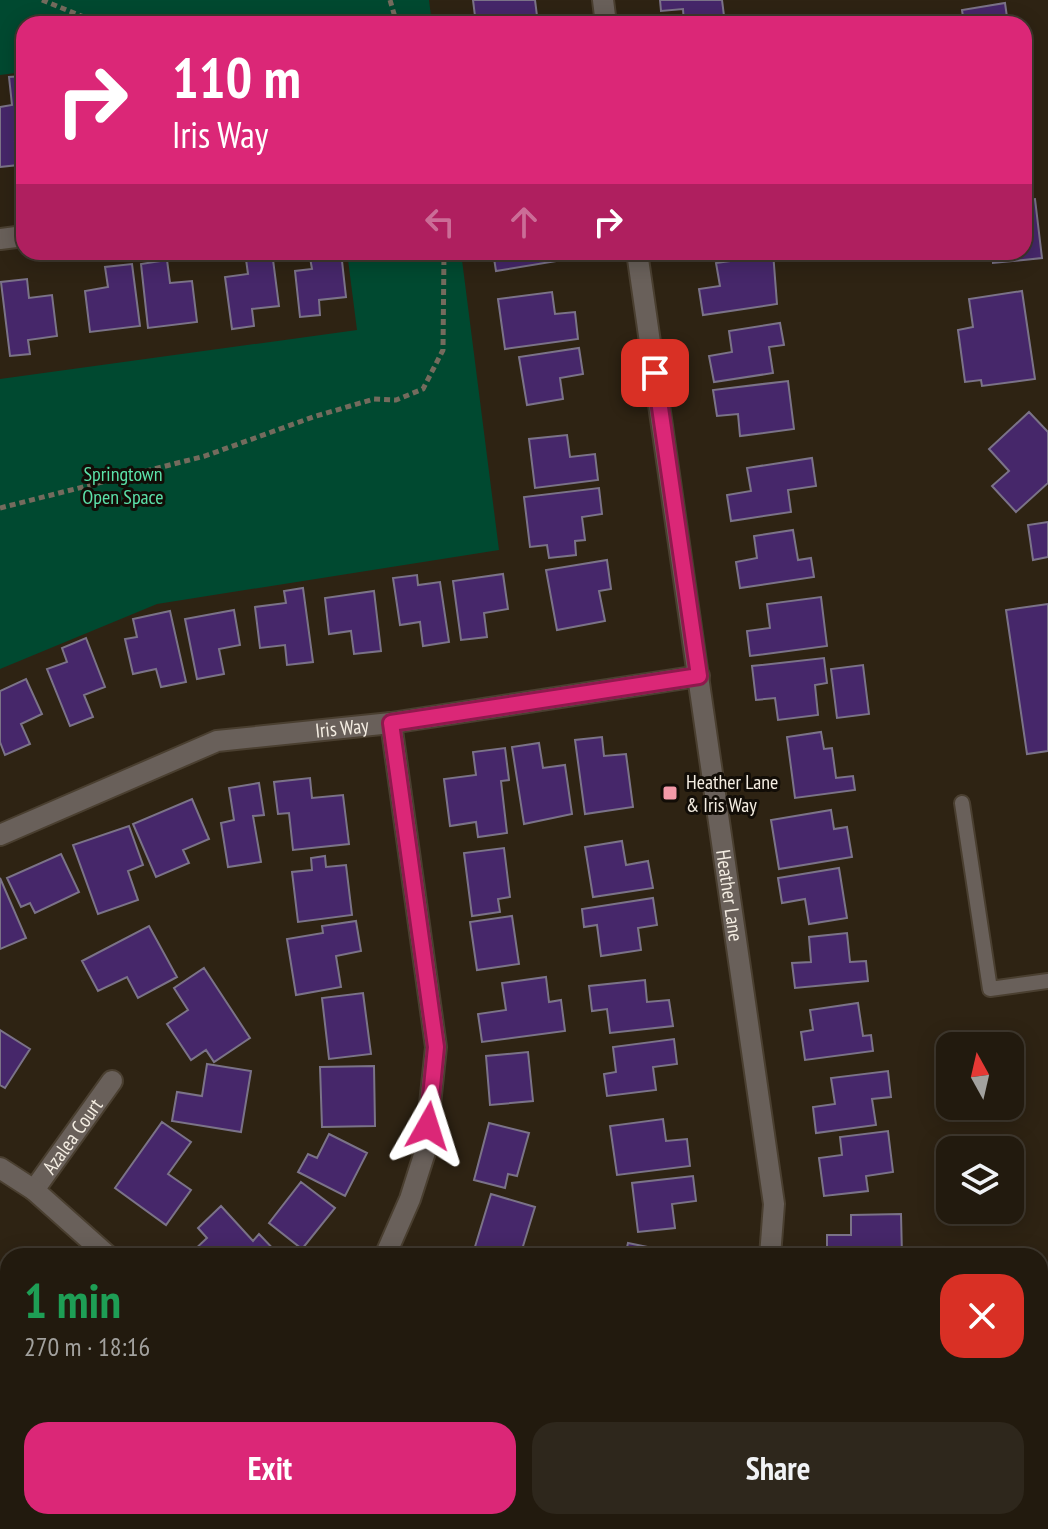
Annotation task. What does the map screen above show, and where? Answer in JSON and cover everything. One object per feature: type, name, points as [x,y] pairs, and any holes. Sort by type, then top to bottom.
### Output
[{"type":"street","name":"Heather Lane","points":[[638,260],[774,1204],[771,1248]]},
{"type":"street","name":"Iris Way","points":[[0,835],[217,741],[391,723],[699,676]]},
{"type":"street","points":[[389,1248],[410,1199],[425,1152],[436,1047],[391,723]]},
{"type":"street","name":"Azalea Court","points":[[34,1190],[112,1081]]},
{"type":"street","points":[[0,1168],[34,1190],[99,1248]]},
{"type":"lane","points":[[962,803],[990,989],[1048,981]]},
{"type":"path","points":[[42,0],[81,16]]},
{"type":"path","points":[[0,508],[205,456],[313,417],[374,399],[396,400],[423,389],[443,350],[444,260]]},
{"type":"green space","points":[[0,0],[429,0],[431,16],[16,16],[16,73],[0,75]]},
{"type":"green space","name":"Springtown Open Space","points":[[348,260],[462,260],[499,550],[157,604],[0,669],[0,379],[357,330]]},
{"type":"building","points":[[473,0],[535,0],[537,16],[475,16]]},
{"type":"building","points":[[660,0],[722,0],[724,16],[683,16],[683,9],[661,11]]},
{"type":"building","points":[[1005,3],[1007,16],[963,16],[962,10]]},
{"type":"building","points":[[9,77],[16,77],[16,165],[0,167],[0,107],[12,105]]},
{"type":"building","points":[[1032,199],[1035,199],[1042,258],[1032,259]]},
{"type":"building","points":[[167,260],[170,283],[192,281],[197,322],[148,328],[141,264]]},
{"type":"building","points":[[246,260],[273,260],[279,306],[252,309],[254,326],[232,329],[225,277],[248,274]]},
{"type":"building","points":[[310,260],[342,260],[346,297],[319,300],[320,315],[300,317],[295,271],[312,269]]},
{"type":"building","points":[[494,260],[563,260],[496,271]]},
{"type":"building","points":[[774,260],[777,304],[703,315],[699,289],[720,286],[716,263]]},
{"type":"building","points":[[993,260],[1022,260],[993,263]]},
{"type":"building","points":[[132,264],[140,326],[90,332],[85,291],[108,287],[105,267]]},
{"type":"building","points":[[27,279],[29,298],[52,295],[57,336],[28,340],[30,354],[10,356],[1,282]]},
{"type":"building","points":[[1022,291],[1035,379],[982,386],[981,380],[965,382],[958,330],[973,327],[969,299]]},
{"type":"building","points":[[552,292],[555,314],[575,312],[578,339],[505,349],[498,299]]},
{"type":"building","points":[[780,323],[784,345],[769,347],[773,373],[714,382],[709,356],[732,352],[729,331]]},
{"type":"building","points":[[579,348],[583,374],[560,378],[563,399],[527,405],[519,357]]},
{"type":"building","points":[[788,381],[794,429],[740,436],[738,414],[717,416],[713,390]]},
{"type":"building","points":[[1029,412],[1048,432],[1048,483],[1016,512],[992,486],[1009,471],[989,449]]},
{"type":"building","points":[[567,435],[570,457],[595,454],[598,480],[535,488],[529,439]]},
{"type":"building","points":[[812,458],[816,486],[788,490],[791,512],[731,521],[727,495],[751,491],[747,468]]},
{"type":"building","points":[[599,488],[602,514],[582,517],[585,540],[575,541],[576,555],[549,558],[547,545],[530,547],[524,497]]},
{"type":"building","points":[[1048,522],[1048,557],[1033,560],[1028,525]]},
{"type":"building","points":[[793,530],[798,560],[811,558],[814,577],[740,588],[736,562],[757,558],[754,536]]},
{"type":"building","points":[[607,560],[611,589],[599,591],[605,621],[557,630],[546,570]]},
{"type":"building","points":[[503,574],[508,609],[484,613],[487,637],[461,640],[453,581]]},
{"type":"building","points":[[417,575],[418,585],[440,582],[449,642],[423,646],[420,622],[400,625],[393,578]]},
{"type":"building","points":[[303,588],[313,662],[287,665],[285,645],[260,648],[255,607],[286,603],[284,591]]},
{"type":"building","points":[[374,591],[381,651],[354,654],[351,631],[329,634],[325,598]]},
{"type":"building","points":[[821,597],[827,646],[750,656],[747,631],[770,628],[767,604]]},
{"type":"building","points":[[1048,604],[1048,751],[1027,754],[1006,610]]},
{"type":"building","points":[[234,610],[240,645],[219,649],[224,674],[197,679],[185,619]]},
{"type":"building","points":[[170,611],[186,682],[161,687],[156,669],[133,674],[125,639],[137,637],[133,619]]},
{"type":"building","points":[[86,638],[105,687],[84,695],[93,717],[70,726],[47,669],[67,662],[62,648]]},
{"type":"building","points":[[824,658],[827,683],[815,685],[818,715],[778,720],[775,698],[756,700],[752,666]]},
{"type":"building","points":[[863,665],[869,714],[837,718],[831,669]]},
{"type":"building","points":[[26,679],[42,714],[21,724],[30,744],[5,755],[0,742],[0,691]]},
{"type":"building","points":[[821,732],[824,749],[832,748],[836,778],[853,776],[855,790],[795,798],[787,737]]},
{"type":"building","points":[[602,737],[604,756],[626,754],[633,807],[585,814],[575,740]]},
{"type":"building","points":[[539,743],[543,768],[565,765],[572,814],[524,824],[512,747]]},
{"type":"building","points":[[505,748],[509,780],[501,781],[507,833],[478,837],[476,822],[450,826],[444,779],[476,775],[473,752]]},
{"type":"building","points":[[310,778],[312,798],[343,795],[349,844],[293,850],[289,813],[278,814],[274,782]]},
{"type":"building","points":[[259,783],[264,815],[253,816],[261,862],[228,867],[221,823],[234,820],[229,788]]},
{"type":"building","points":[[192,799],[209,839],[183,850],[189,863],[156,877],[133,824]]},
{"type":"building","points":[[831,810],[834,829],[847,827],[852,857],[779,869],[771,820]]},
{"type":"building","points":[[129,826],[143,865],[128,871],[138,900],[98,914],[73,845]]},
{"type":"building","points":[[622,841],[626,865],[648,861],[653,888],[593,897],[585,847]]},
{"type":"building","points":[[504,848],[510,897],[498,899],[500,912],[472,916],[464,853]]},
{"type":"building","points":[[61,854],[79,892],[35,913],[30,903],[21,907],[7,878]]},
{"type":"building","points":[[325,856],[326,867],[346,865],[352,915],[298,922],[292,872],[312,870],[311,858]]},
{"type":"building","points":[[839,868],[847,918],[809,924],[805,899],[782,903],[778,878]]},
{"type":"building","points":[[0,878],[26,938],[0,949]]},
{"type":"building","points":[[653,898],[657,925],[638,928],[641,950],[601,956],[597,925],[584,927],[582,909]]},
{"type":"building","points":[[512,916],[519,964],[477,970],[470,922]]},
{"type":"building","points":[[356,921],[361,951],[336,956],[341,987],[296,995],[287,939],[323,933],[322,926]]},
{"type":"building","points":[[149,926],[177,977],[138,998],[127,977],[98,991],[82,961]]},
{"type":"building","points":[[847,933],[850,962],[866,961],[868,981],[795,988],[792,963],[811,962],[809,937]]},
{"type":"building","points":[[204,968],[250,1038],[214,1062],[206,1050],[191,1060],[167,1024],[188,1010],[174,988]]},
{"type":"building","points":[[546,977],[549,1002],[561,1000],[565,1031],[482,1042],[478,1014],[506,1010],[502,983]]},
{"type":"building","points":[[645,980],[647,1002],[669,1000],[673,1026],[610,1033],[607,1009],[592,1011],[589,986]]},
{"type":"building","points":[[363,993],[371,1054],[329,1059],[322,998]]},
{"type":"building","points":[[858,1003],[863,1036],[871,1035],[873,1051],[805,1060],[801,1032],[813,1030],[810,1010]]},
{"type":"building","points":[[0,1030],[30,1049],[5,1088],[0,1085]]},
{"type":"building","points":[[674,1039],[677,1064],[653,1067],[656,1090],[607,1096],[604,1074],[616,1072],[613,1047]]},
{"type":"building","points":[[528,1052],[533,1101],[490,1105],[486,1056]]},
{"type":"building","points":[[207,1064],[251,1071],[241,1132],[172,1121],[177,1092],[202,1096]]},
{"type":"building","points":[[374,1066],[375,1126],[322,1127],[320,1067]]},
{"type":"building","points":[[888,1071],[891,1097],[872,1099],[876,1125],[816,1133],[813,1107],[835,1104],[831,1078]]},
{"type":"building","points":[[663,1119],[666,1141],[687,1139],[690,1166],[617,1175],[610,1126]]},
{"type":"building","points":[[162,1122],[191,1142],[168,1174],[191,1190],[166,1225],[115,1188]]},
{"type":"building","points":[[489,1123],[529,1133],[517,1176],[508,1174],[505,1188],[474,1180]]},
{"type":"building","points":[[888,1131],[893,1172],[866,1176],[868,1191],[824,1196],[819,1158],[842,1155],[840,1137]]},
{"type":"building","points":[[329,1134],[367,1153],[345,1196],[298,1172],[308,1154],[317,1158]]},
{"type":"building","points":[[693,1176],[696,1201],[672,1204],[675,1228],[638,1232],[632,1183]]},
{"type":"building","points":[[301,1182],[335,1208],[303,1248],[269,1223]]},
{"type":"building","points":[[491,1194],[535,1207],[522,1248],[475,1248]]},
{"type":"building","points":[[221,1206],[253,1241],[259,1234],[272,1248],[196,1248],[207,1238],[198,1228]]},
{"type":"building","points":[[901,1214],[902,1248],[827,1248],[827,1235],[851,1235],[851,1215]]},
{"type":"building","points":[[628,1243],[653,1248],[627,1248]]},
{"type":"place","name":"Heather Lane & Iris Way","points":[[670,793]]},
{"type":"route","points":[[428,1126],[436,1047],[391,723],[699,676],[655,373]]}]
